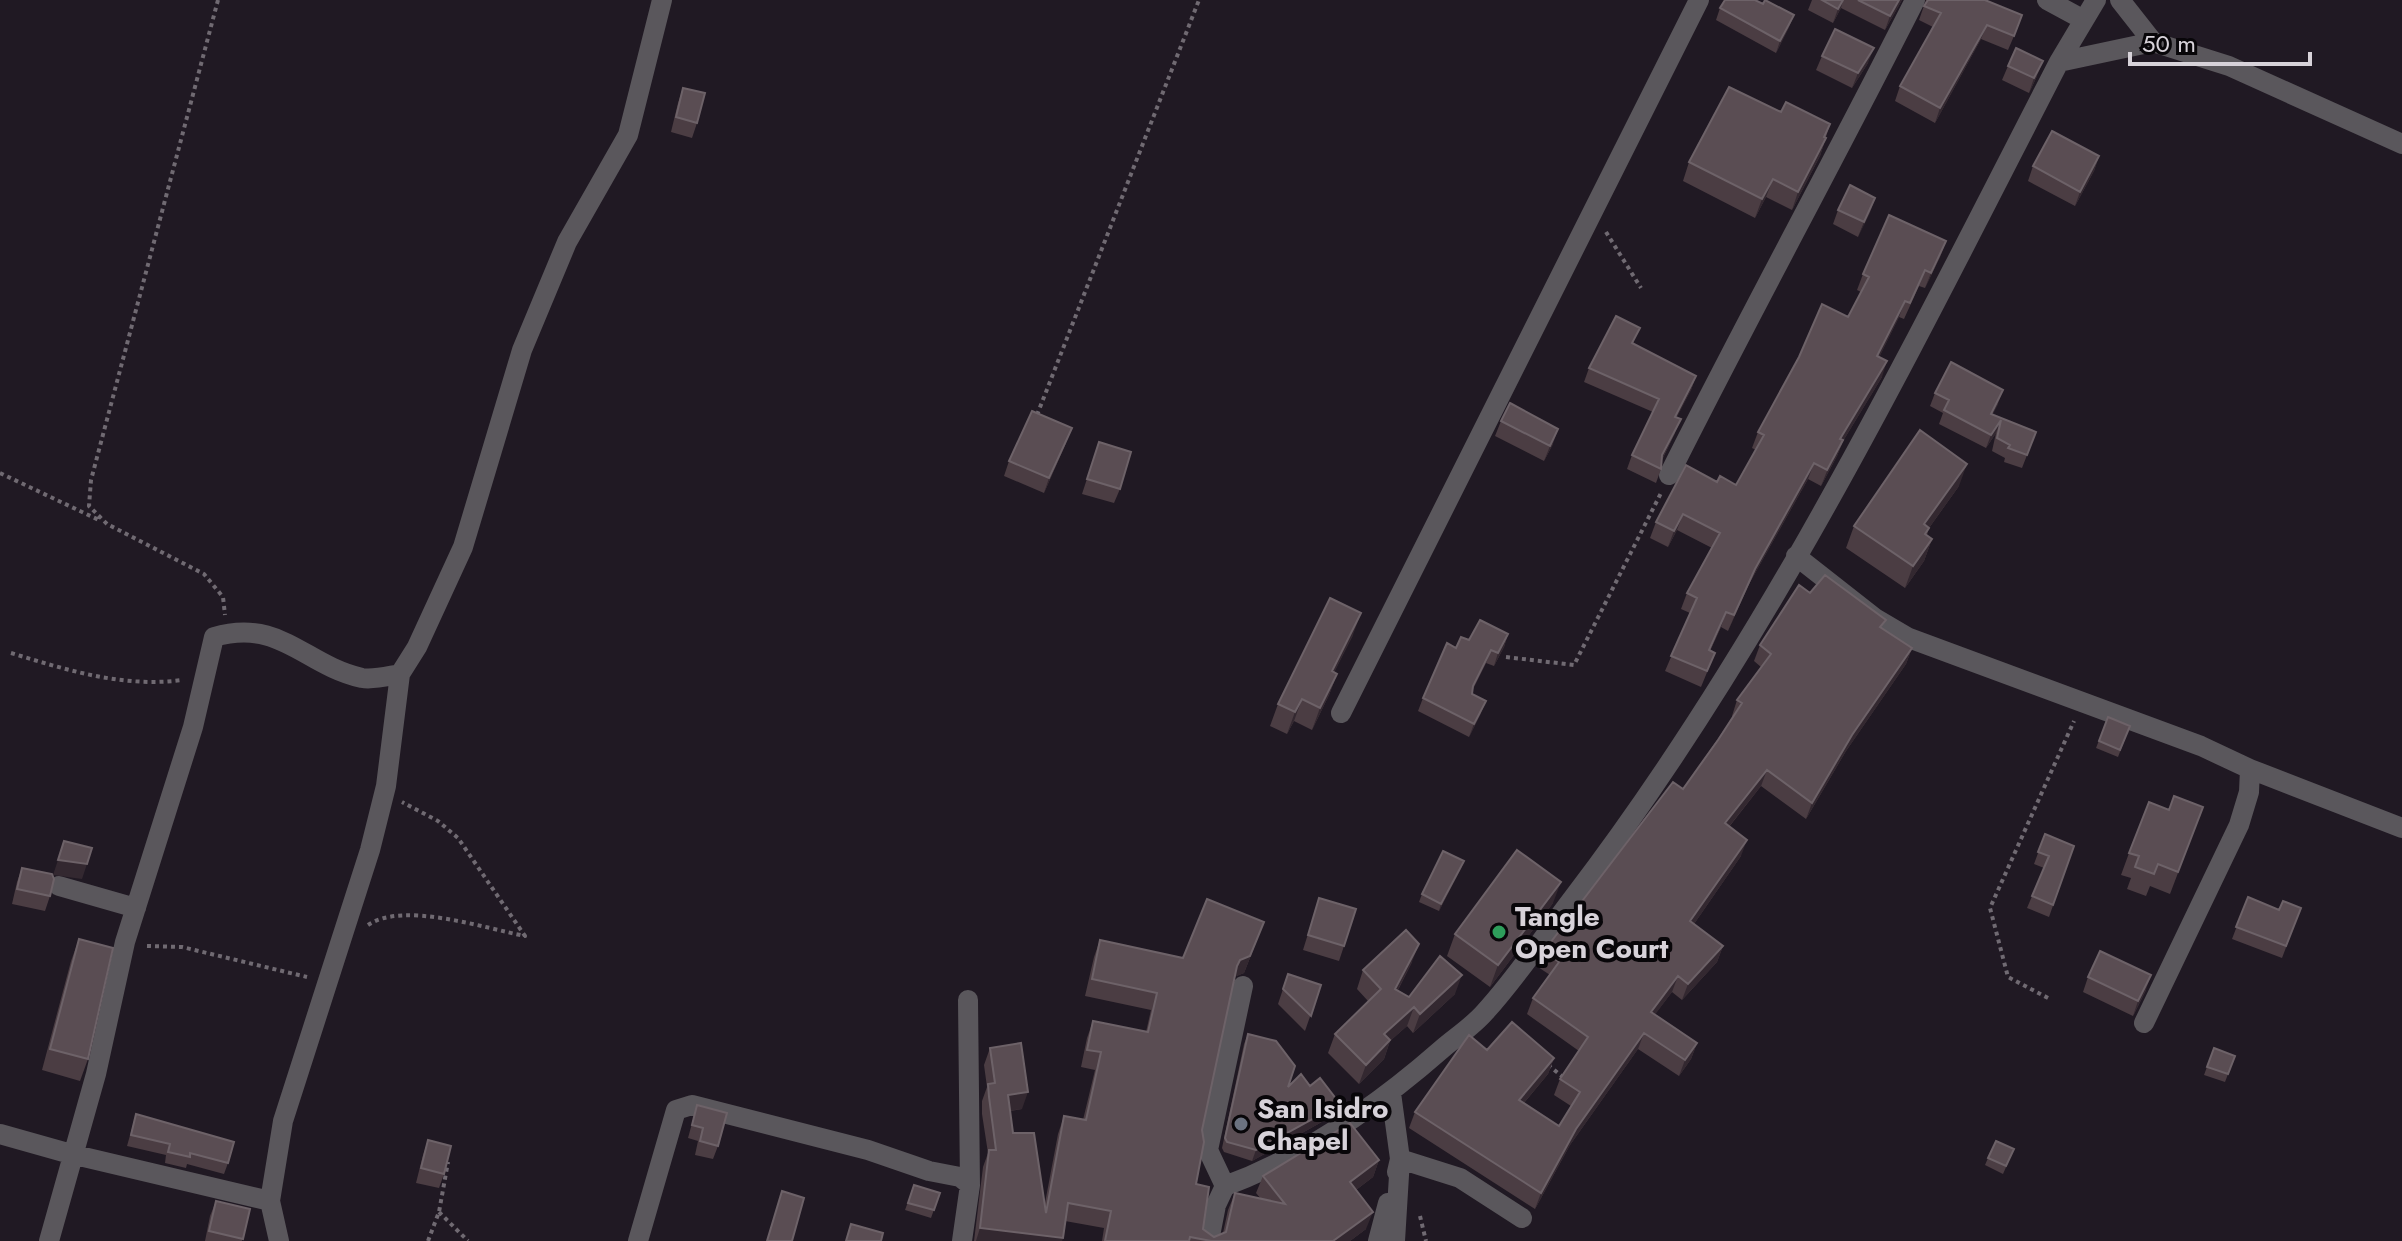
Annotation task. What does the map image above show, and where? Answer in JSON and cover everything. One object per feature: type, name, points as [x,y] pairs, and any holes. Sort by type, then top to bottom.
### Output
[{"type":"street","points":[[279,1241],[270,1201],[283,1121],[370,850],[386,786],[400,674],[417,647],[463,547],[522,350],[561,255],[628,135],[662,0]]},
{"type":"street","points":[[1341,713],[1699,0]]},
{"type":"street","points":[[1669,475],[1746,321],[1825,177],[1915,0]]},
{"type":"street","points":[[2047,0],[2084,20]]},
{"type":"street","points":[[1209,1241],[1216,1205],[1225,1186],[1258,1174],[1332,1133],[1391,1093],[1484,1014],[1604,857],[1675,755],[1796,556],[2059,62],[2096,0]]},
{"type":"street","points":[[2120,0],[2153,42]]},
{"type":"street","points":[[2059,62],[2153,42],[2229,66],[2402,144]]},
{"type":"street","points":[[1796,556],[1875,618],[1909,638],[2201,746],[2250,769],[2402,828]]},
{"type":"street","points":[[49,1241],[96,1074],[125,942],[193,727],[214,637],[241,630],[275,637],[365,679],[400,674]]},
{"type":"street","points":[[2144,1023],[2239,825],[2249,792],[2250,769]]},
{"type":"street","points":[[59,886],[136,908]]},
{"type":"street","points":[[1225,1186],[1208,1150],[1243,986]]},
{"type":"street","points":[[962,1241],[970,1185],[968,1000]]},
{"type":"street","points":[[1391,1093],[1400,1159],[1395,1241]]},
{"type":"street","points":[[638,1241],[676,1110],[692,1105],[868,1150],[929,1171],[960,1177],[970,1185]]},
{"type":"street","points":[[0,1134],[270,1201]]},
{"type":"street","points":[[1400,1159],[1460,1178],[1522,1218]]},
{"type":"street","points":[[1378,1241],[1400,1159]]},
{"type":"path","points":[[107,524],[89,506],[91,480],[218,0]]},
{"type":"path","points":[[1035,419],[1199,0]]},
{"type":"path","points":[[1594,213],[1641,288]]},
{"type":"path","points":[[0,473],[204,574],[223,597],[226,620],[214,637]]},
{"type":"path","points":[[1506,657],[1574,665],[1669,475]]},
{"type":"path","points":[[11,653],[93,678],[163,683],[205,677]]},
{"type":"path","points":[[2048,998],[2008,977],[1990,908],[2081,704]]},
{"type":"path","points":[[1544,1062],[1568,1081]]},
{"type":"path","points":[[428,1241],[439,1212],[448,1162]]},
{"type":"path","points":[[439,1212],[468,1241]]},
{"type":"building","points":[[1725,0],[1755,0],[1763,4],[1765,0],[1794,15],[1780,41],[1720,8]]},
{"type":"building","points":[[1822,0],[1843,0],[1838,9]]},
{"type":"building","points":[[1858,0],[1899,0],[1890,16]]},
{"type":"building","points":[[1928,0],[1985,0],[2022,15],[2014,36],[1987,25],[1940,108],[1900,86],[1941,13],[1924,6]]},
{"type":"building","points":[[1835,29],[1874,48],[1858,73],[1822,56]]},
{"type":"building","points":[[2016,48],[2043,61],[2034,78],[2008,66]]},
{"type":"building","points":[[1729,87],[1781,112],[1786,102],[1830,124],[1798,192],[1773,179],[1762,199],[1689,162]]},
{"type":"building","points":[[683,88],[705,93],[697,123],[676,117]]},
{"type":"building","points":[[2052,131],[2099,156],[2080,192],[2033,166]]},
{"type":"building","points":[[1850,185],[1875,198],[1864,222],[1838,210]]},
{"type":"building","points":[[1889,215],[1946,241],[1931,273],[1925,270],[1910,303],[1905,301],[1877,356],[1887,361],[1840,439],[1843,440],[1827,470],[1814,463],[1755,569],[1734,615],[1726,612],[1709,650],[1715,653],[1707,671],[1671,656],[1697,598],[1687,593],[1720,533],[1683,514],[1674,531],[1656,522],[1686,465],[1717,482],[1720,476],[1736,485],[1764,435],[1758,432],[1799,357],[1822,304],[1848,317],[1869,277],[1863,274]]},
{"type":"building","points":[[1616,316],[1640,328],[1632,343],[1696,376],[1675,417],[1681,419],[1662,455],[1661,469],[1632,455],[1659,399],[1589,368]]},
{"type":"building","points":[[1951,362],[2003,390],[1991,414],[2036,432],[2027,455],[2008,448],[2010,445],[1997,438],[2001,420],[1991,435],[1944,410],[1949,400],[1935,393]]},
{"type":"building","points":[[1510,403],[1558,429],[1550,446],[1501,421]]},
{"type":"building","points":[[1032,411],[1072,428],[1049,478],[1009,461]]},
{"type":"building","points":[[1920,430],[1967,464],[1924,524],[1929,528],[1925,534],[1932,539],[1913,566],[1854,526]]},
{"type":"building","points":[[1099,442],[1131,452],[1120,489],[1087,479]]},
{"type":"building","points":[[1825,575],[1886,620],[1880,627],[1912,648],[1852,735],[1812,803],[1767,770],[1725,823],[1747,840],[1690,921],[1723,946],[1688,984],[1678,976],[1651,1012],[1697,1043],[1685,1060],[1644,1033],[1576,1129],[1541,1193],[1415,1112],[1469,1035],[1487,1050],[1512,1022],[1554,1058],[1519,1100],[1559,1126],[1580,1092],[1560,1079],[1588,1037],[1533,998],[1559,962],[1544,951],[1673,782],[1683,789],[1718,740],[1742,703],[1737,700],[1771,654],[1760,645],[1799,585],[1810,593]]},
{"type":"building","points":[[1330,598],[1361,613],[1332,671],[1337,674],[1320,708],[1302,699],[1295,712],[1278,704]]},
{"type":"building","points":[[1480,620],[1508,634],[1498,653],[1491,650],[1473,686],[1472,694],[1486,701],[1474,724],[1423,698],[1447,643],[1456,648],[1461,637],[1469,640]]},
{"type":"building","points":[[2108,717],[2130,726],[2120,750],[2099,741]]},
{"type":"building","points":[[2174,796],[2203,807],[2178,872],[2158,864],[2154,874],[2135,867],[2139,856],[2129,853],[2149,802],[2169,810]]},
{"type":"building","points":[[2045,834],[2074,846],[2053,905],[2032,896],[2049,856],[2038,852]]},
{"type":"building","points":[[64,841],[92,848],[87,864],[58,860]]},
{"type":"building","name":"Tangle Open Court","points":[[1517,850],[1561,882],[1498,965],[1455,934]]},
{"type":"building","points":[[1443,851],[1464,861],[1441,904],[1422,894]]},
{"type":"building","points":[[22,868],[52,874],[54,879],[50,896],[17,889]]},
{"type":"building","points":[[2248,897],[2279,910],[2283,901],[2301,908],[2286,946],[2236,927]]},
{"type":"building","points":[[1319,898],[1356,909],[1344,946],[1308,935]]},
{"type":"building","points":[[1207,899],[1264,922],[1250,956],[1240,960],[1237,966],[1202,1130],[1204,1142],[1196,1184],[1209,1187],[1203,1229],[1214,1237],[1226,1232],[1235,1193],[1285,1204],[1263,1176],[1350,1123],[1379,1160],[1350,1182],[1373,1212],[1333,1241],[1211,1241],[1190,1237],[1189,1241],[1105,1241],[1111,1211],[1068,1203],[1063,1238],[980,1228],[989,1150],[996,1150],[988,1084],[995,1083],[990,1048],[1021,1043],[1028,1092],[1008,1095],[1013,1133],[1034,1133],[1046,1213],[1064,1116],[1086,1120],[1101,1052],[1087,1050],[1093,1021],[1148,1032],[1157,993],[1092,979],[1100,940],[1183,958]]},
{"type":"building","points":[[1406,930],[1419,944],[1395,989],[1409,997],[1440,956],[1462,975],[1420,1014],[1414,1007],[1384,1034],[1390,1040],[1366,1065],[1335,1034],[1381,989],[1363,970]]},
{"type":"building","points":[[79,939],[113,948],[88,1059],[50,1049]]},
{"type":"building","points":[[2100,951],[2151,975],[2138,1001],[2088,977]]},
{"type":"building","points":[[1288,974],[1321,985],[1311,1016],[1283,989]]},
{"type":"building","points":[[1248,1034],[1276,1041],[1295,1066],[1288,1087],[1301,1074],[1310,1086],[1320,1078],[1340,1104],[1256,1150],[1227,1142],[1225,1138]]},
{"type":"building","points":[[2214,1048],[2235,1056],[2228,1074],[2207,1067]]},
{"type":"building","points":[[697,1105],[727,1113],[718,1146],[700,1141],[703,1128],[692,1125]]},
{"type":"building","points":[[136,1114],[234,1142],[228,1163],[190,1153],[190,1157],[168,1152],[170,1144],[131,1135]]},
{"type":"building","points":[[428,1140],[451,1146],[444,1174],[421,1168]]},
{"type":"building","points":[[1996,1141],[2014,1149],[2006,1166],[1988,1158]]},
{"type":"building","points":[[914,1185],[940,1193],[934,1210],[908,1203]]},
{"type":"building","points":[[782,1191],[804,1198],[792,1241],[767,1241]]},
{"type":"building","points":[[216,1201],[250,1209],[243,1239],[209,1231]]},
{"type":"building","points":[[851,1224],[883,1233],[881,1241],[846,1241]]},
{"type":"place","name":"Tangle Open Court","points":[[1499,932]]},
{"type":"place","name":"San Isidro Chapel","points":[[1241,1124]]}]
